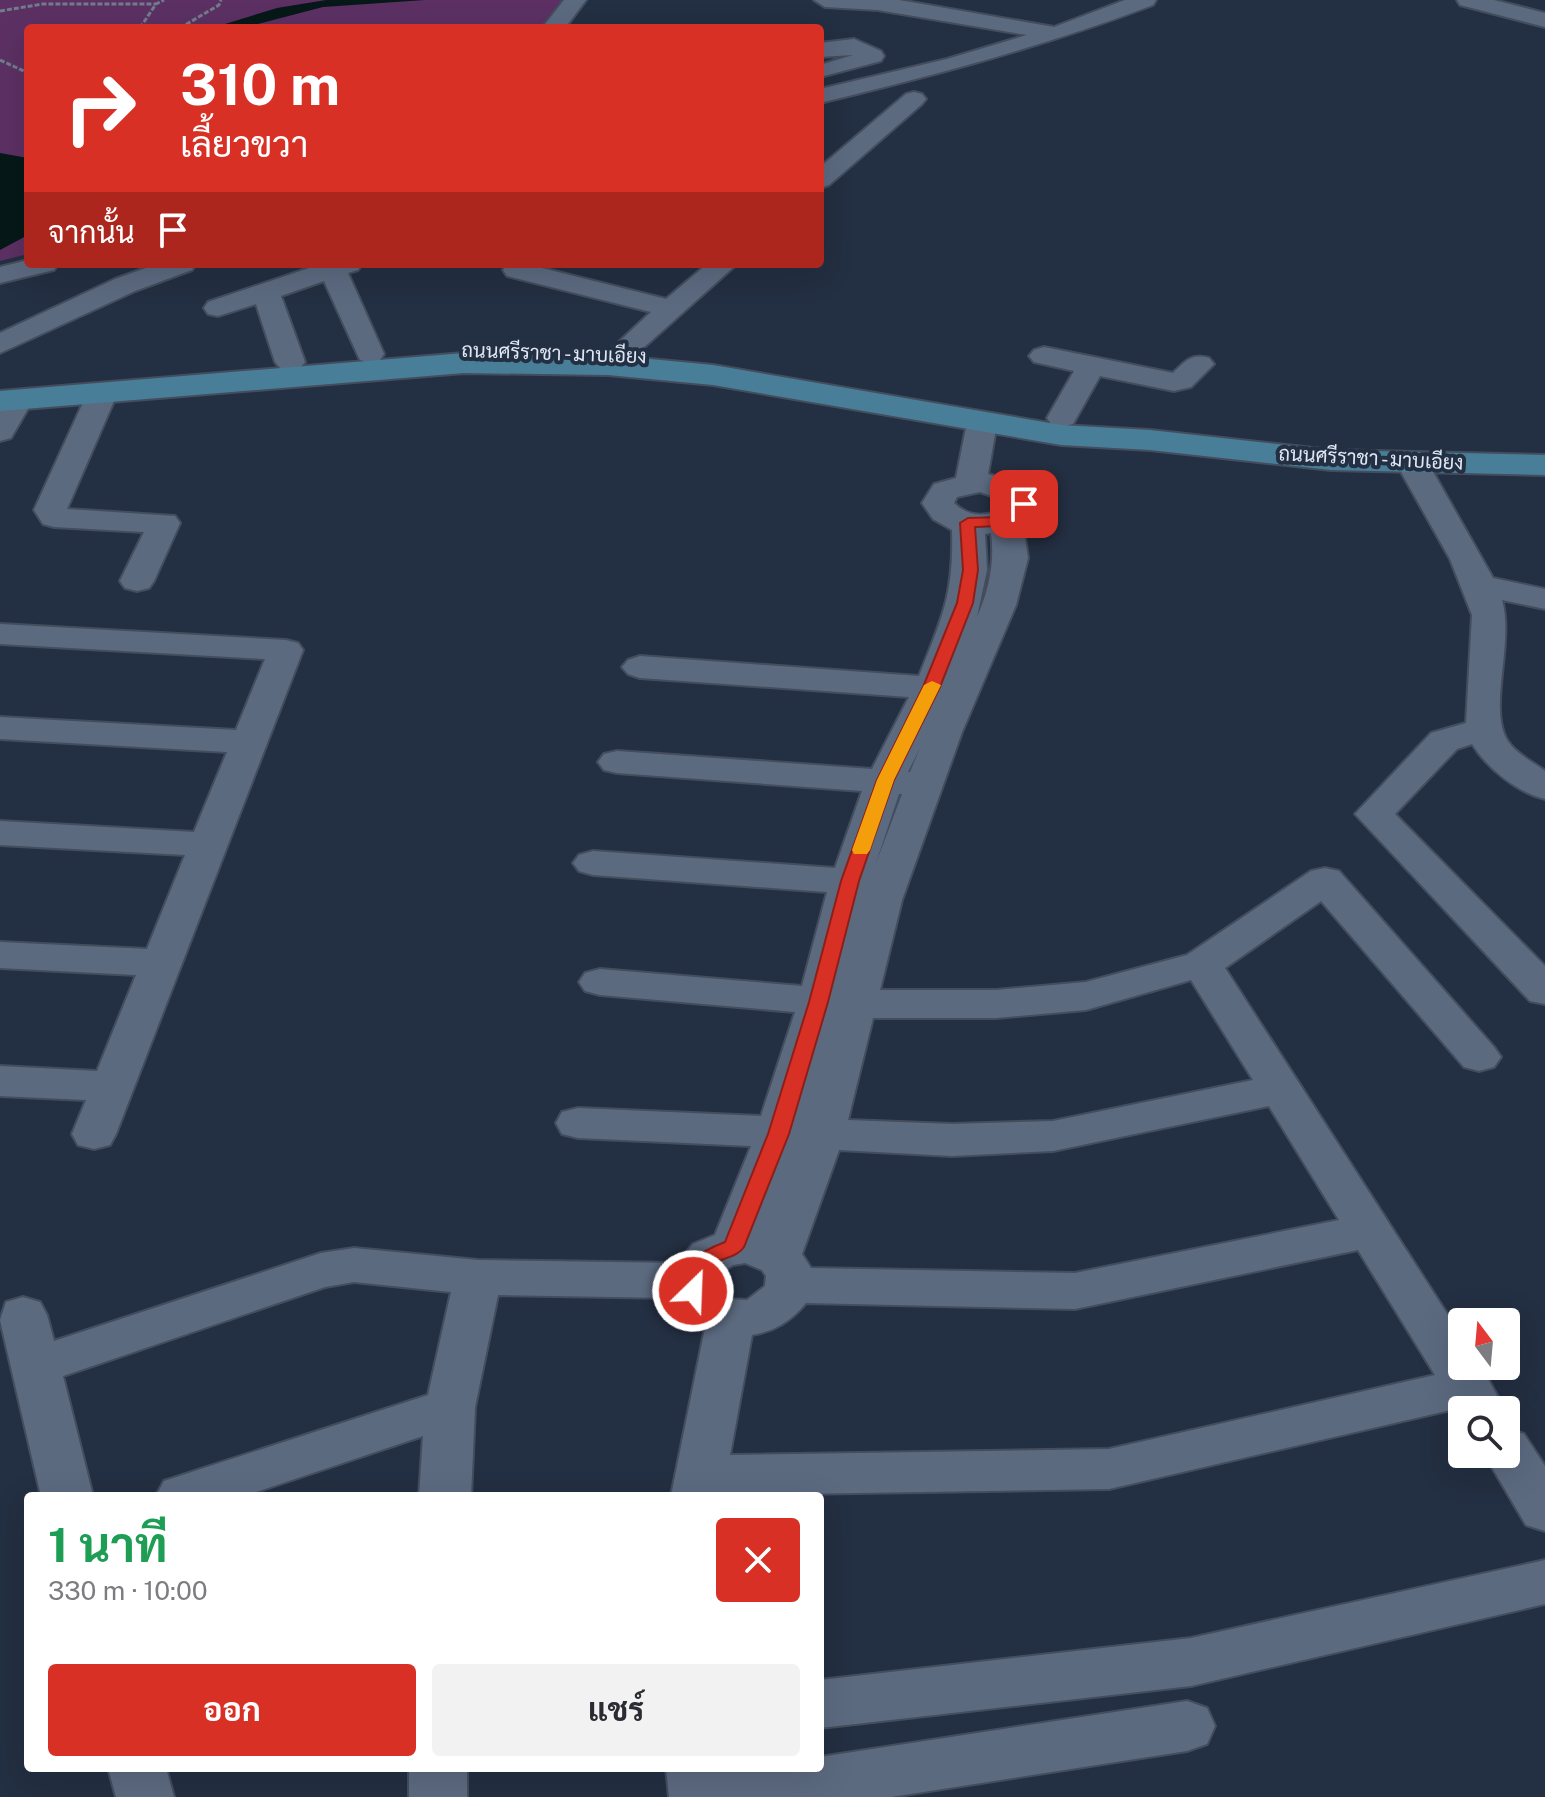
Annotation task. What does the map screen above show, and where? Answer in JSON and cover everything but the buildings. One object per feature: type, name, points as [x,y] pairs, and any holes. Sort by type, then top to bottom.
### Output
[{"type":"main road","name":"ถนนศรีราชา - มาบเอียง","points":[[6,395],[112,380],[370,354],[462,349],[622,352],[995,417],[1061,435],[1150,440],[1331,460],[1545,465]]},
{"type":"main road","name":"ถนนศรีราชา - มาบเอียง","points":[[6,395],[102,394],[464,363],[608,365],[713,375],[995,417],[1062,418],[1150,440]]},
{"type":"street","points":[[556,24],[575,0]]},
{"type":"street","points":[[825,0],[879,2],[1056,34]]},
{"type":"street","points":[[1468,0],[1510,5],[1545,20]]},
{"type":"street","points":[[824,95],[954,64],[1056,34],[1137,1]]},
{"type":"street","points":[[824,50],[854,46],[873,56],[824,71]]},
{"type":"street","points":[[824,177],[914,99]]},
{"type":"street","points":[[0,275],[28,268]]},
{"type":"street","points":[[0,344],[125,285],[171,268]]},
{"type":"street","points":[[218,308],[335,268]]},
{"type":"street","points":[[342,268],[370,354]]},
{"type":"street","points":[[622,352],[718,268]]},
{"type":"street","points":[[517,270],[672,309]]},
{"type":"street","points":[[266,291],[290,362]]},
{"type":"street","points":[[1044,356],[1178,382],[1199,364]]},
{"type":"street","points":[[1062,418],[1092,365]]},
{"type":"street","points":[[102,394],[50,510],[54,517],[69,519],[164,523],[137,581]]},
{"type":"street","points":[[0,432],[6,395]]},
{"type":"street","points":[[982,483],[995,417]]},
{"type":"street","points":[[1412,463],[1479,585],[1489,615],[1491,652],[1482,711],[1483,730],[1492,747],[1545,788]]},
{"type":"street","points":[[982,483],[1007,487],[1022,498],[1022,511],[987,522],[947,515],[938,503],[945,491],[982,483]]},
{"type":"street","points":[[767,1263],[822,1135],[838,1003],[869,883],[904,782],[948,689],[999,605],[989,571],[1011,558],[987,522]]},
{"type":"street","points":[[1479,585],[1520,591],[1545,599]]},
{"type":"street","points":[[0,634],[286,650],[94,1134]]},
{"type":"street","points":[[640,667],[948,689]]},
{"type":"street","points":[[0,728],[250,742]]},
{"type":"street","points":[[1483,730],[1444,741],[1374,814],[1545,991]]},
{"type":"street","points":[[617,762],[904,782]]},
{"type":"street","points":[[0,833],[209,845]]},
{"type":"street","points":[[593,863],[869,883]]},
{"type":"street","points":[[600,982],[838,1003],[996,1004],[1086,996],[1202,964],[1325,880],[1479,1057]]},
{"type":"street","points":[[0,955],[162,963]]},
{"type":"street","points":[[1202,964],[1473,1396]]},
{"type":"street","points":[[838,1003],[778,1134],[767,1263],[778,1308],[764,1315],[731,1318],[707,1309],[693,1291],[692,1281],[696,1269],[705,1258],[767,1263],[1075,1291],[1369,1231]]},
{"type":"street","points":[[0,1081],[113,1086]]},
{"type":"street","points":[[578,1123],[952,1140],[1053,1136],[1280,1089]]},
{"type":"street","points":[[34,1367],[321,1270],[354,1265],[478,1277],[692,1281]]},
{"type":"street","points":[[445,1492],[450,1407],[478,1277]]},
{"type":"street","points":[[23,1315],[66,1492]]},
{"type":"street","points":[[731,1318],[698,1486],[1109,1469],[1448,1404]]},
{"type":"street","points":[[194,1492],[450,1407]]},
{"type":"street","points":[[1519,1468],[1545,1510]]},
{"type":"street","points":[[824,1704],[1191,1662],[1545,1582]]},
{"type":"street","points":[[724,1797],[1187,1726]]},
{"type":"street","points":[[138,1772],[145,1797]]},
{"type":"street","points":[[438,1772],[438,1797]]},
{"type":"street","points":[[695,1772],[698,1797]]},
{"type":"path","points":[[0,11],[45,2],[156,4],[164,0]]},
{"type":"path","points":[[187,24],[219,5],[221,0]]},
{"type":"path","points":[[143,24],[156,4]]},
{"type":"path","points":[[0,60],[24,71]]},
{"type":"shaded area","points":[[0,0],[568,0],[548,24],[24,24],[24,255],[0,261]]},
{"type":"shaded area","points":[[326,0],[425,0],[323,7],[258,24],[225,24],[277,8]]},
{"type":"shaded area","points":[[0,153],[24,157],[24,237],[0,250]]},
{"type":"slow traffic","points":[[861,850],[885,780],[932,685]]},
{"type":"route","points":[[693,1291],[696,1269],[705,1258],[734,1247],[778,1134],[819,1002],[850,881],[885,780],[932,687],[965,603],[970,570],[968,523],[1006,521],[1016,517],[1024,504]]}]
